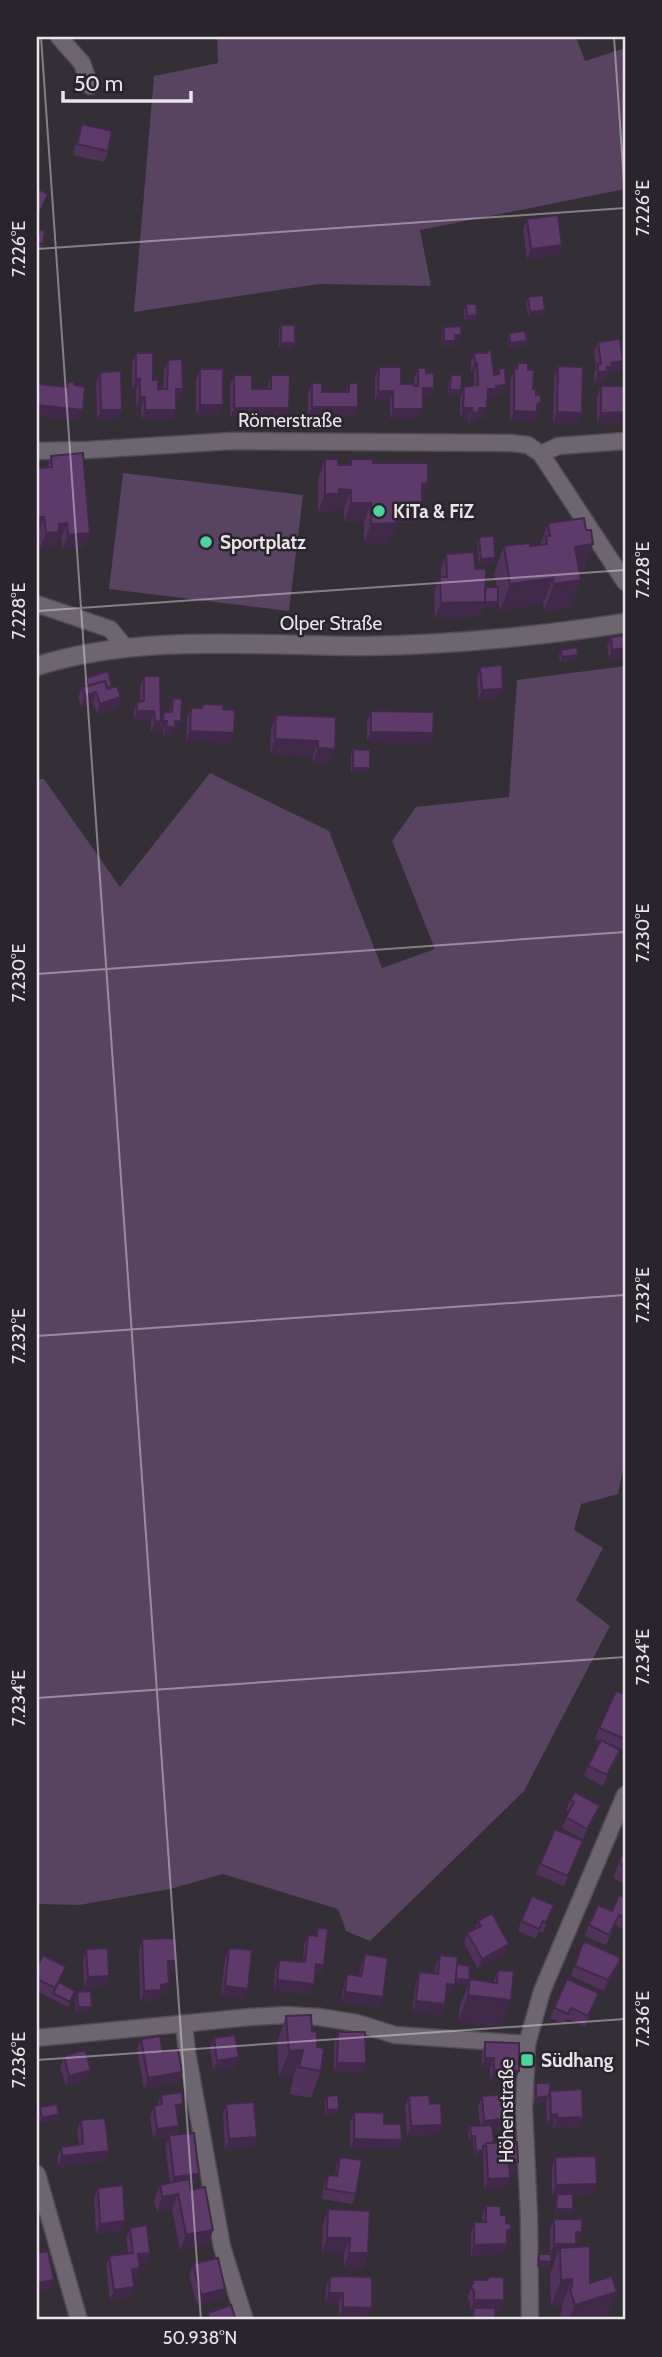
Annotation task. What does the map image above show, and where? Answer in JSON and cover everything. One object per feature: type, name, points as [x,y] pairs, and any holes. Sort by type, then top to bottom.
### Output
[{"type":"main road","name":"Olper Straße","points":[[37,666],[126,648],[207,644],[417,644],[625,624]]},
{"type":"street","points":[[59,37],[82,63],[90,86]]},
{"type":"street","name":"Römerstraße","points":[[37,451],[232,441],[488,442],[528,445],[541,454]]},
{"type":"street","points":[[625,441],[558,446],[541,454],[625,582]]},
{"type":"street","points":[[37,604],[110,629],[126,648]]},
{"type":"street","name":"Höhenstraße","points":[[530,2320],[524,2109],[527,2044],[542,1991],[625,1795]]},
{"type":"street","points":[[37,2038],[250,2017],[319,2017],[358,2023],[395,2035],[527,2044]]},
{"type":"street","points":[[184,2024],[222,2246],[246,2320]]},
{"type":"street","points":[[37,2174],[79,2320]]},
{"type":"shaded area","points":[[217,37],[576,37],[585,61],[625,48],[625,189],[420,230],[431,286],[319,284],[134,312],[154,76],[218,63]]},
{"type":"shaded area","name":"Sportplatz","points":[[123,473],[303,495],[289,611],[109,589]]},
{"type":"shaded area","points":[[625,666],[625,1460],[618,1494],[581,1504],[574,1530],[603,1548],[576,1600],[610,1626],[524,1791],[370,1941],[346,1931],[338,1909],[223,1874],[170,1889],[79,1905],[37,1904],[37,779],[44,779],[120,887],[210,773],[329,831],[382,968],[435,949],[392,841],[416,807],[509,797],[517,680]]},
{"type":"building","points":[[82,124],[112,131],[108,151],[77,144]]},
{"type":"building","points":[[37,188],[48,194],[37,218]]},
{"type":"building","points":[[558,215],[562,245],[531,249],[527,219]]},
{"type":"building","points":[[39,229],[45,231],[43,244],[37,243]]},
{"type":"building","points":[[543,295],[545,310],[530,312],[528,297]]},
{"type":"building","points":[[466,304],[476,304],[477,315],[467,316]]},
{"type":"building","points":[[281,325],[295,325],[295,343],[281,343]]},
{"type":"building","points":[[461,326],[461,335],[455,335],[455,341],[444,341],[444,327]]},
{"type":"building","points":[[525,331],[527,341],[510,343],[509,333]]},
{"type":"building","points":[[620,339],[623,361],[611,363],[612,367],[607,367],[608,371],[598,372],[598,364],[601,364],[598,342]]},
{"type":"building","points":[[491,350],[494,375],[499,374],[499,369],[505,368],[506,385],[488,389],[487,408],[479,408],[479,413],[472,412],[472,408],[463,408],[464,387],[478,385],[474,353],[487,353]]},
{"type":"building","points":[[136,353],[153,353],[153,380],[158,379],[158,389],[167,389],[168,360],[182,359],[183,389],[176,389],[176,410],[145,410],[145,397],[140,397],[140,379],[136,379]]},
{"type":"building","points":[[518,363],[528,363],[528,370],[534,370],[533,389],[536,389],[536,395],[541,395],[537,412],[514,411],[514,369],[517,369]]},
{"type":"building","points":[[558,366],[583,367],[582,413],[557,412]]},
{"type":"building","points":[[379,367],[401,367],[401,384],[414,386],[418,386],[418,368],[426,368],[426,373],[434,373],[434,388],[423,388],[423,409],[393,409],[393,391],[378,391]]},
{"type":"building","points":[[200,369],[223,369],[223,405],[200,405]]},
{"type":"building","points":[[121,371],[122,410],[101,410],[100,372]]},
{"type":"building","points":[[234,375],[252,375],[252,389],[271,389],[271,375],[290,375],[289,408],[234,408]]},
{"type":"building","points":[[451,375],[462,375],[461,390],[450,390]]},
{"type":"building","points":[[68,382],[85,387],[83,410],[37,405],[38,384],[67,387]]},
{"type":"building","points":[[312,383],[322,383],[322,392],[349,392],[349,383],[358,383],[358,407],[312,407]]},
{"type":"building","points":[[601,386],[625,386],[625,412],[601,413]]},
{"type":"building","points":[[83,453],[90,533],[68,535],[67,523],[59,524],[59,532],[46,533],[44,517],[37,517],[37,468],[52,467],[51,456]]},
{"type":"building","points":[[325,459],[338,459],[338,465],[351,465],[351,459],[373,459],[373,463],[428,463],[428,483],[422,484],[422,503],[400,503],[400,517],[396,517],[396,523],[371,524],[371,503],[351,503],[351,490],[339,489],[339,494],[325,494]]},
{"type":"building","points":[[584,518],[586,530],[591,530],[593,544],[575,547],[581,580],[554,584],[553,578],[510,584],[504,546],[547,544],[546,536],[550,536],[548,523]]},
{"type":"building","points":[[494,536],[495,558],[481,559],[479,537]]},
{"type":"building","points":[[474,552],[475,569],[486,569],[485,602],[441,603],[440,577],[447,577],[446,554]]},
{"type":"building","points":[[485,587],[498,587],[498,602],[485,602]]},
{"type":"building","points":[[625,635],[625,648],[612,650],[611,637]]},
{"type":"building","points":[[577,647],[578,655],[562,657],[561,650]]},
{"type":"building","points":[[502,665],[503,689],[482,690],[480,667]]},
{"type":"building","points":[[108,671],[112,686],[107,687],[105,681],[88,686],[86,678]]},
{"type":"building","points":[[144,676],[160,676],[161,722],[155,721],[154,711],[137,711],[137,702],[144,701]]},
{"type":"building","points":[[105,681],[107,689],[117,686],[121,697],[100,704],[96,692],[85,696],[82,687]]},
{"type":"building","points":[[173,698],[182,699],[181,722],[175,721],[175,727],[166,727],[167,721],[163,721],[164,712],[172,712]]},
{"type":"building","points":[[203,704],[223,705],[223,709],[235,710],[234,733],[190,731],[191,708],[202,708]]},
{"type":"building","points":[[371,711],[434,712],[433,733],[371,732]]},
{"type":"building","points":[[276,715],[336,717],[335,749],[318,748],[318,741],[275,739]]},
{"type":"building","points":[[353,749],[370,750],[370,768],[353,768]]},
{"type":"building","points":[[616,1691],[625,1694],[625,1739],[599,1728]]},
{"type":"building","points":[[601,1740],[620,1750],[607,1775],[588,1766]]},
{"type":"building","points":[[575,1792],[600,1806],[587,1829],[566,1817],[574,1802],[570,1800]]},
{"type":"building","points":[[555,1829],[583,1841],[568,1876],[540,1864]]},
{"type":"building","points":[[625,1847],[625,1866],[619,1863]]},
{"type":"building","points":[[619,1895],[625,1897],[625,1918],[619,1915],[609,1935],[589,1925],[598,1905],[612,1911]]},
{"type":"building","points":[[532,1896],[554,1905],[546,1923],[543,1921],[539,1929],[521,1921]]},
{"type":"building","points":[[492,1913],[509,1944],[482,1959],[467,1933],[481,1926],[478,1921]]},
{"type":"building","points":[[318,1928],[328,1929],[324,1965],[316,1964],[314,1984],[277,1980],[279,1960],[305,1962],[308,1935],[317,1936]]},
{"type":"building","points":[[175,1938],[176,1961],[168,1961],[169,1983],[161,1985],[161,1990],[144,1991],[142,1939]]},
{"type":"building","points":[[586,1942],[619,1957],[620,1961],[608,1980],[575,1966],[582,1945]]},
{"type":"building","points":[[108,1948],[109,1976],[88,1977],[86,1949]]},
{"type":"building","points":[[229,1948],[252,1950],[248,1989],[225,1986]]},
{"type":"building","points":[[365,1954],[388,1958],[383,1997],[345,1992],[347,1974],[361,1976]]},
{"type":"building","points":[[43,1955],[66,1967],[55,1988],[37,1979],[37,1967]]},
{"type":"building","points":[[440,1955],[458,1957],[455,1985],[447,1984],[445,2004],[416,2001],[419,1972],[438,1974]]},
{"type":"building","points":[[457,1964],[470,1966],[469,1980],[456,1979]]},
{"type":"building","points":[[498,1970],[514,1971],[511,2000],[468,1995],[470,1979],[497,1983]]},
{"type":"building","points":[[567,1979],[599,1993],[588,2016],[571,2008],[568,2014],[554,2008]]},
{"type":"building","points":[[59,1982],[75,1991],[70,2002],[53,1993]]},
{"type":"building","points":[[91,1991],[92,2007],[78,2007],[77,1992]]},
{"type":"building","points":[[311,2015],[312,2031],[317,2032],[317,2047],[324,2048],[321,2071],[299,2067],[303,2050],[289,2051],[286,2016]]},
{"type":"building","points":[[338,2032],[365,2032],[366,2063],[337,2063]]},
{"type":"building","points":[[235,2035],[239,2057],[217,2061],[214,2038]]},
{"type":"building","points":[[160,2036],[163,2052],[178,2049],[182,2072],[148,2078],[141,2039]]},
{"type":"building","points":[[485,2042],[519,2043],[519,2071],[494,2070],[494,2058],[485,2058]]},
{"type":"building","points":[[85,2050],[91,2070],[69,2076],[64,2056]]},
{"type":"building","points":[[536,2083],[550,2083],[548,2096],[536,2098]]},
{"type":"building","points":[[582,2089],[583,2117],[557,2118],[557,2114],[551,2115],[550,2091]]},
{"type":"building","points":[[182,2092],[183,2104],[176,2105],[179,2126],[157,2129],[154,2106],[162,2104],[161,2095]]},
{"type":"building","points":[[511,2094],[513,2118],[484,2121],[482,2096]]},
{"type":"building","points":[[338,2095],[339,2109],[327,2110],[327,2096]]},
{"type":"building","points":[[429,2095],[430,2104],[441,2103],[442,2125],[411,2126],[409,2096]]},
{"type":"building","points":[[254,2102],[257,2137],[229,2139],[226,2104]]},
{"type":"building","points":[[57,2104],[59,2114],[42,2118],[40,2107]]},
{"type":"building","points":[[354,2112],[384,2113],[384,2124],[401,2124],[402,2140],[354,2139]]},
{"type":"building","points":[[105,2118],[109,2151],[62,2156],[61,2147],[83,2144],[81,2120]]},
{"type":"building","points":[[492,2125],[494,2143],[486,2143],[483,2150],[476,2151],[475,2136],[471,2136],[470,2126]]},
{"type":"building","points":[[194,2133],[199,2174],[174,2177],[169,2135]]},
{"type":"building","points":[[517,2142],[518,2162],[509,2162],[510,2178],[488,2179],[486,2143]]},
{"type":"building","points":[[596,2156],[597,2184],[556,2185],[555,2157]]},
{"type":"building","points":[[340,2157],[362,2160],[356,2194],[326,2189],[328,2175],[337,2176]]},
{"type":"building","points":[[189,2179],[191,2190],[205,2187],[213,2230],[186,2235],[178,2194],[162,2197],[160,2185]]},
{"type":"building","points":[[123,2185],[125,2221],[100,2224],[98,2188]]},
{"type":"building","points":[[557,2194],[573,2194],[573,2209],[556,2209]]},
{"type":"building","points":[[486,2206],[501,2206],[501,2215],[506,2215],[506,2223],[511,2224],[511,2231],[507,2230],[507,2244],[474,2245],[474,2222],[486,2222]]},
{"type":"building","points":[[328,2209],[370,2211],[368,2253],[349,2253],[350,2238],[327,2238]]},
{"type":"building","points":[[554,2219],[582,2219],[582,2232],[576,2232],[576,2244],[554,2244]]},
{"type":"building","points":[[147,2225],[150,2253],[138,2254],[140,2268],[132,2269],[134,2287],[114,2290],[109,2256],[133,2253],[130,2228]]},
{"type":"building","points":[[590,2246],[590,2283],[612,2276],[617,2292],[575,2305],[570,2289],[572,2279],[561,2280],[560,2248]]},
{"type":"building","points":[[48,2251],[54,2280],[37,2283],[37,2253]]},
{"type":"building","points":[[539,2254],[551,2254],[551,2262],[539,2261]]},
{"type":"building","points":[[218,2258],[225,2289],[201,2295],[193,2264]]},
{"type":"building","points":[[330,2276],[372,2277],[372,2308],[343,2307],[343,2293],[329,2293]]},
{"type":"building","points":[[489,2277],[504,2277],[504,2300],[474,2300],[474,2291],[471,2288],[474,2280],[487,2280]]},
{"type":"building","points":[[231,2305],[236,2320],[210,2320],[208,2313]]},
{"type":"building","points":[[474,2308],[495,2308],[495,2320],[473,2320]]},
{"type":"place","name":"KiTa & FiZ","points":[[379,511]]},
{"type":"place","name":"Sportplatz","points":[[206,542]]},
{"type":"place","name":"Südhang","points":[[527,2060]]}]
